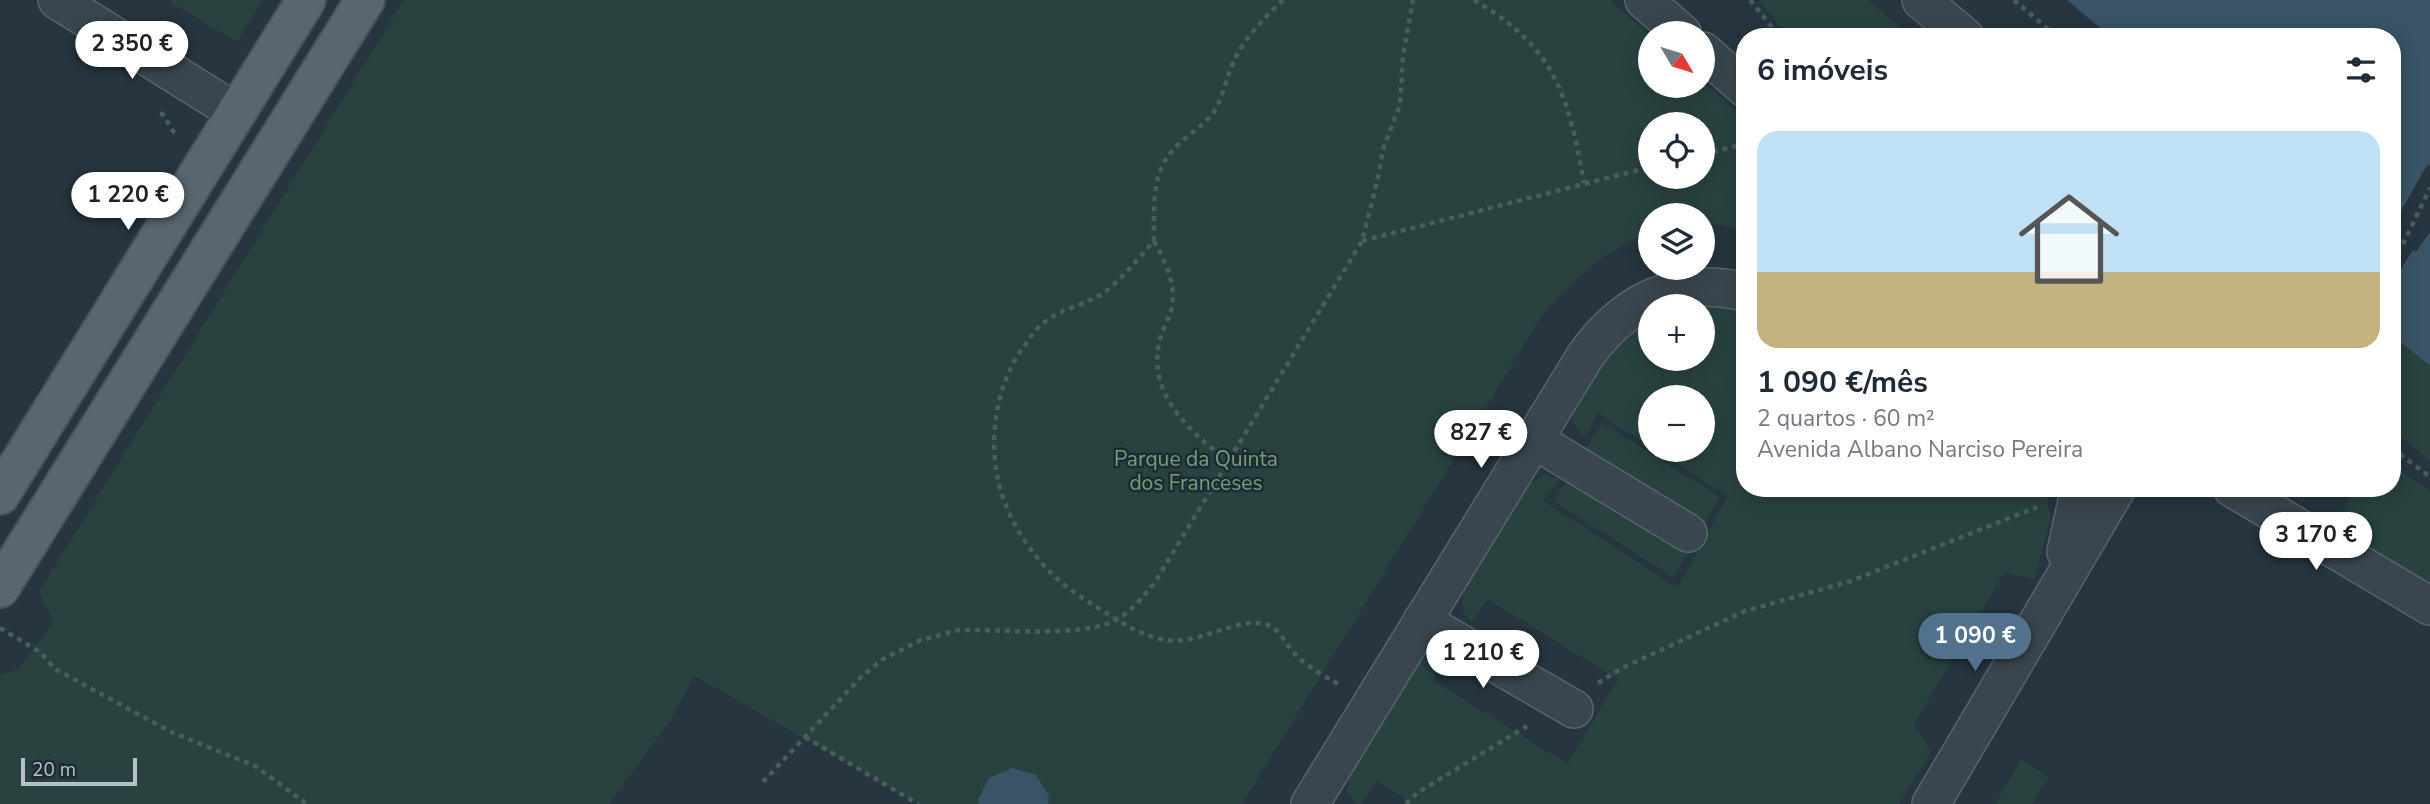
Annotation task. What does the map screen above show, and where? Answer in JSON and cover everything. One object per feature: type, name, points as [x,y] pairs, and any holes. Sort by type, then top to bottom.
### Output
[{"type":"main road","points":[[0,495],[306,0]]},
{"type":"main road","points":[[0,587],[12,561],[365,0]]},
{"type":"street","points":[[57,0],[237,113]]},
{"type":"street","points":[[1644,0],[1668,21]]},
{"type":"street","points":[[1921,0],[1954,28]]},
{"type":"street","points":[[1715,62],[1736,80]]},
{"type":"street","points":[[1312,804],[1422,621],[1601,334],[1622,314],[1675,289],[1702,286],[1736,290]]},
{"type":"street","points":[[1534,439],[1688,533]]},
{"type":"street","points":[[1931,804],[2058,585],[2090,497]]},
{"type":"street","points":[[2247,497],[2430,606]]},
{"type":"street","points":[[1422,621],[1569,706]]},
{"type":"path","points":[[1227,461],[1200,440],[1176,412],[1158,379],[1159,341],[1171,308],[1173,290],[1168,267],[1154,241],[1155,192],[1160,168],[1168,154],[1215,111],[1233,62],[1269,13],[1283,0]]},
{"type":"path","points":[[763,782],[862,676],[903,647],[959,630],[1093,629],[1117,620],[1142,598],[1155,582],[1362,241],[1383,149],[1400,106],[1403,57],[1413,0]]},
{"type":"path","points":[[1474,0],[1497,14],[1528,39],[1548,65],[1566,101],[1584,183]]},
{"type":"path","points":[[1750,0],[1773,28]]},
{"type":"path","points":[[2014,0],[2047,28]]},
{"type":"path","points":[[1715,151],[1736,146]]},
{"type":"path","points":[[1362,241],[1638,170]]},
{"type":"path","points":[[2401,247],[2430,188]]},
{"type":"path","points":[[1154,241],[1107,290],[1043,323],[1016,357],[1004,383],[996,417],[997,474],[1005,504],[1025,541],[1049,571],[1081,597],[1117,620],[1143,634],[1164,640],[1192,640],[1252,622],[1267,624],[1279,633],[1301,661],[1372,705]]},
{"type":"path","points":[[2401,455],[2430,477]]},
{"type":"path","points":[[1406,804],[1417,793],[1569,706],[1622,668],[1745,611],[1851,581],[2078,497]]},
{"type":"path","points":[[0,628],[40,652],[55,669],[171,732],[255,766],[307,804]]},
{"type":"path","points":[[805,737],[918,804]]},
{"type":"green space","points":[[263,0],[237,42],[170,2]]},
{"type":"green space","name":"Parque da Quinta dos Franceses","points":[[404,0],[1610,0],[1638,25],[1638,98],[1715,98],[1715,93],[1736,111],[1736,228],[1715,224],[1715,203],[1638,203],[1638,238],[1619,247],[1591,266],[1543,314],[1242,804],[918,804],[695,676],[670,721],[609,804],[0,804],[0,675],[17,670],[54,622],[39,592]]},
{"type":"green space","points":[[1759,0],[1868,0],[1901,28],[1782,28]]},
{"type":"green space","points":[[2430,232],[2430,461],[2401,437],[2401,269],[2413,250],[2416,252]]},
{"type":"green space","points":[[1715,304],[1736,306],[1736,497],[2047,497],[2050,521],[2034,579],[2004,573],[1914,724],[1931,751],[1899,804],[1413,804],[1376,781],[1361,804],[1358,804],[1347,792],[1350,770],[1418,661],[1442,656],[1434,681],[1567,764],[1618,679],[1487,599],[1472,623],[1463,611],[1463,594],[1524,488],[1544,474],[1559,479],[1543,501],[1678,588],[1728,496],[1675,462],[1715,462],[1715,385],[1638,385],[1638,438],[1598,413],[1584,438],[1571,419],[1605,359],[1629,329],[1638,325],[1638,371],[1715,371]]},
{"type":"green space","points":[[1602,423],[1638,446],[1638,462],[1664,462],[1720,497],[1674,578],[1554,501]]},
{"type":"green space","points":[[2401,471],[2430,492],[2430,585],[2331,527],[2351,497],[2401,497]]},
{"type":"green space","points":[[2021,760],[2049,777],[2032,804],[1995,804]]},
{"type":"water","points":[[2067,0],[2430,0],[2430,166],[2427,165],[2401,211],[2401,28],[2100,28]]},
{"type":"water","points":[[2430,232],[2430,366],[2401,342],[2401,269],[2413,250],[2416,252]]},
{"type":"water","points":[[1012,768],[1036,775],[1049,796],[1048,804],[979,804],[978,800],[989,778]]}]
